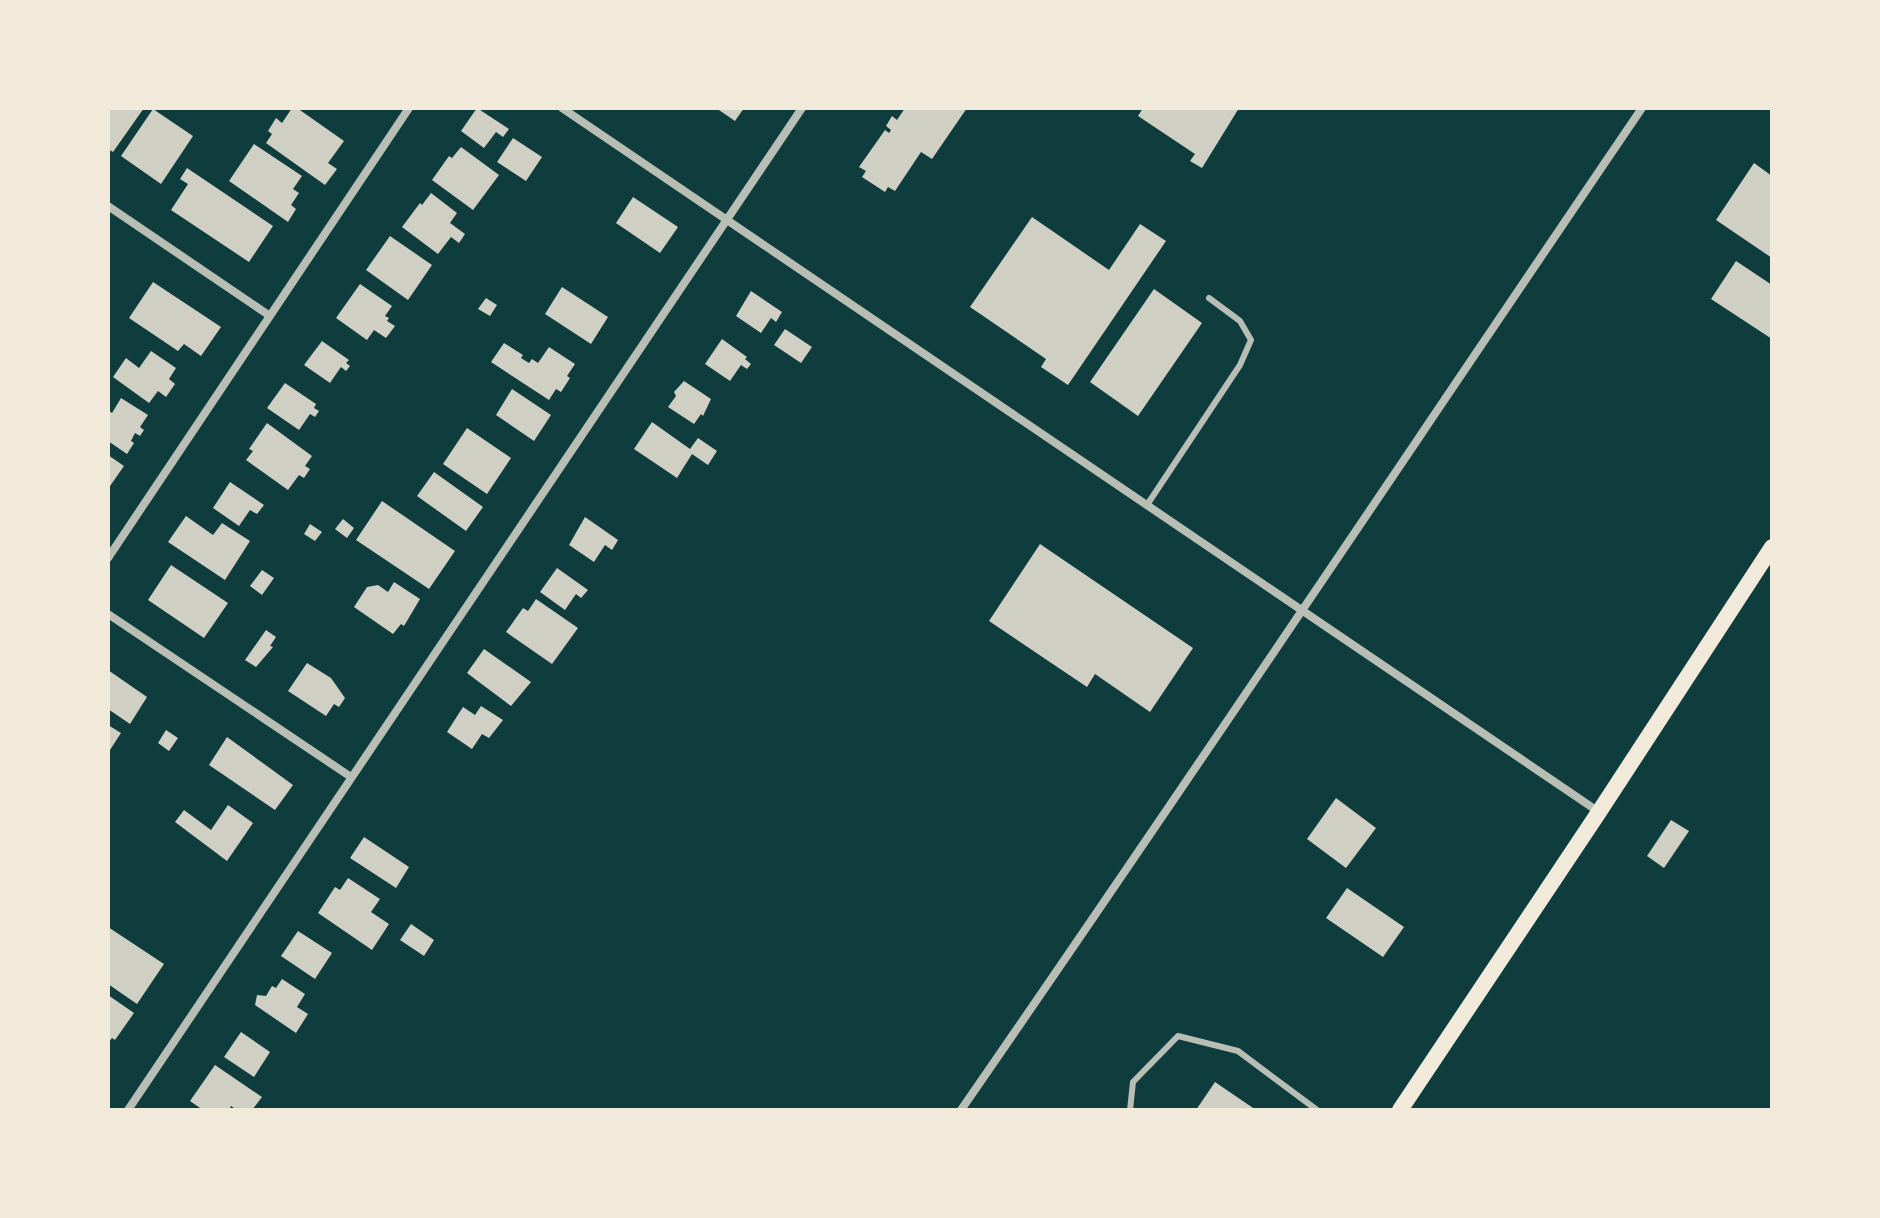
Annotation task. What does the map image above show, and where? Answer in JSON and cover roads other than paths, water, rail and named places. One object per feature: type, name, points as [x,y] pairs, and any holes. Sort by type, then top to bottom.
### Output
[{"type":"main road","points":[[1400,1110],[1772,547]]},
{"type":"street","points":[[108,558],[409,108]]},
{"type":"street","points":[[562,108],[1599,812]]},
{"type":"street","points":[[128,1110],[802,108]]},
{"type":"street","points":[[961,1110],[1173,805],[1642,108]]},
{"type":"street","points":[[108,206],[270,316]]},
{"type":"street","points":[[108,614],[351,777]]},
{"type":"lane","points":[[1147,505],[1240,365],[1251,340],[1240,321],[1209,298]]},
{"type":"lane","points":[[1130,1110],[1133,1082],[1178,1036],[1238,1051],[1317,1110]]}]
